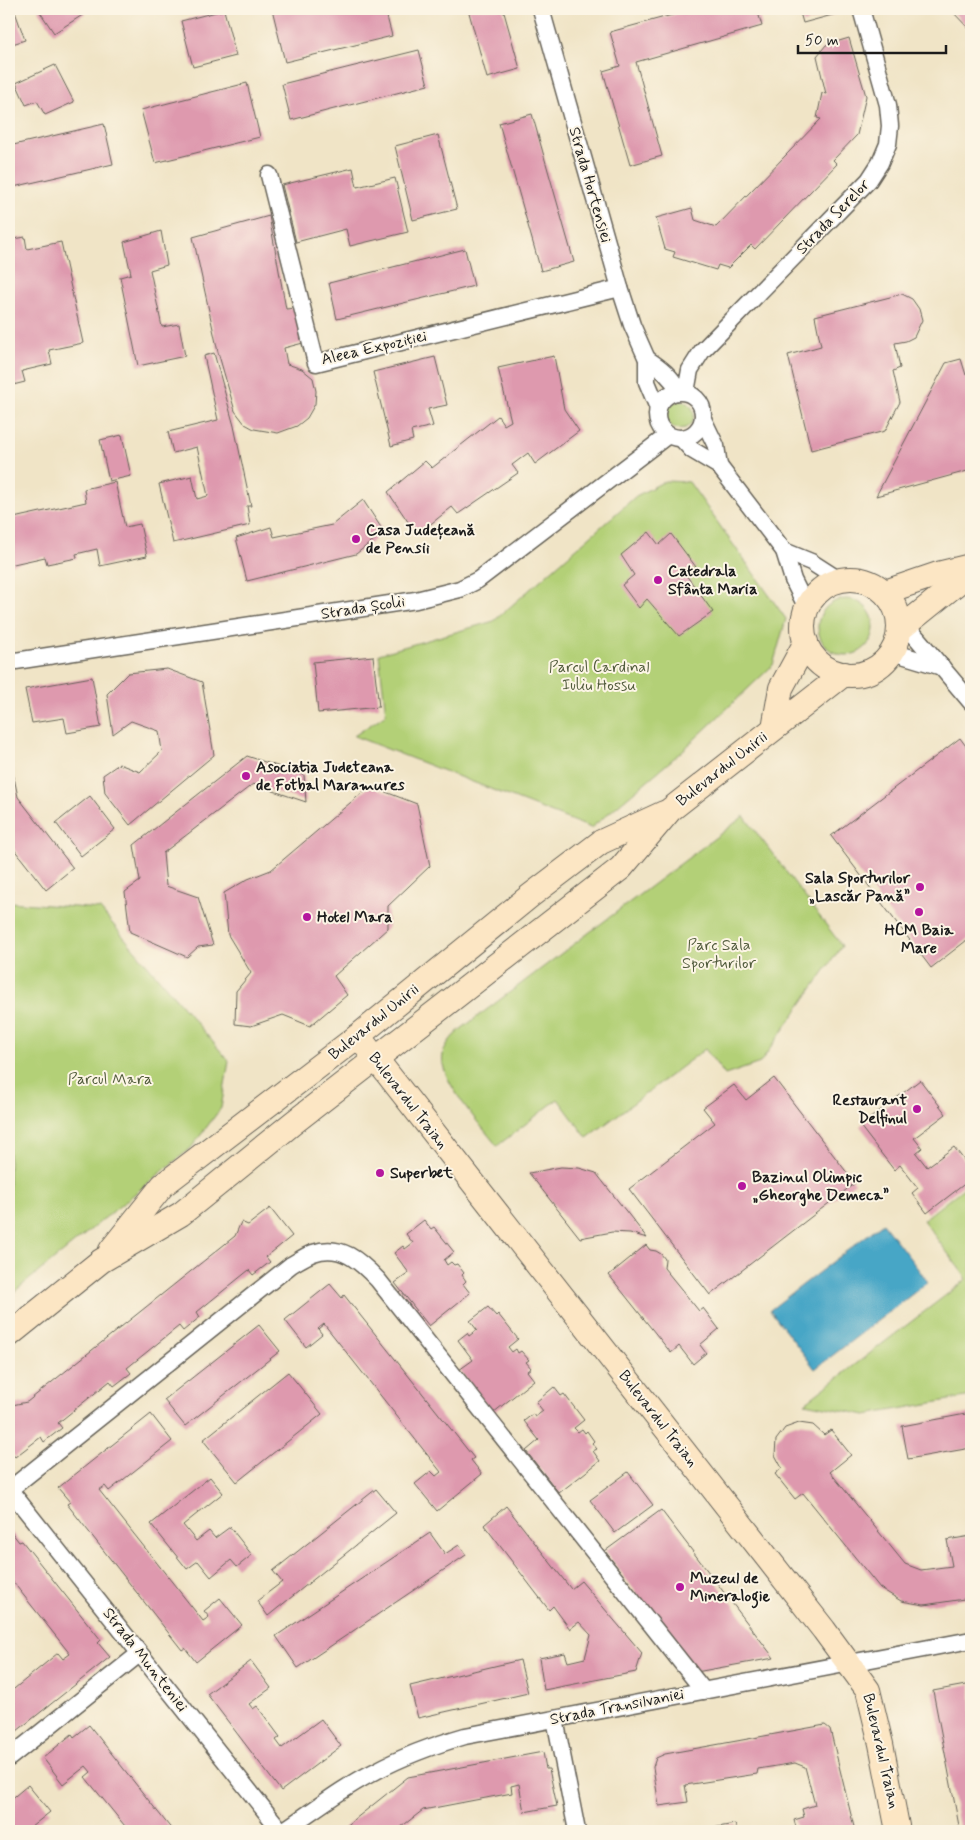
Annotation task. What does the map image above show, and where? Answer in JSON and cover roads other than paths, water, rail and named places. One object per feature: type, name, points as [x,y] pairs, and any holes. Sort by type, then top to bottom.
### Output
[{"type":"main road","points":[[885,592],[938,574],[971,566]]},
{"type":"main road","points":[[899,630],[892,600],[885,592],[875,584],[852,578],[839,580],[823,587],[807,608],[804,620],[806,642],[820,664],[844,674],[858,674],[872,670],[883,663],[899,630],[971,572]]},
{"type":"main road","name":"Bulevardul Unirii","points":[[774,728],[781,688],[806,642]]},
{"type":"main road","name":"Bulevardul Unirii","points":[[9,1335],[101,1261],[181,1214],[621,868],[670,810],[844,674]]},
{"type":"main road","name":"Bulevardul Unirii","points":[[101,1261],[163,1185],[358,1036],[515,908],[601,842],[670,810]]},
{"type":"main road","name":"Bulevardul Traian","points":[[358,1036],[824,1630],[868,1690],[882,1744],[898,1831]]},
{"type":"street","name":"Strada Hortensiei","points":[[541,9],[620,288],[632,325],[647,359],[647,382],[658,408]]},
{"type":"street","name":"Strada Serelor","points":[[683,392],[690,370],[702,351],[869,180],[880,163],[888,144],[889,112],[861,9]]},
{"type":"street","name":"Aleea Expoziției","points":[[269,175],[316,364],[620,288]]},
{"type":"street","points":[[647,359],[666,372],[683,392],[698,400],[702,406],[703,420],[716,446],[719,466]]},
{"type":"street","points":[[683,392],[666,396],[658,408],[658,423],[692,450],[719,466],[784,551],[793,580],[807,608]]},
{"type":"street","points":[[674,436],[695,433],[703,420]]},
{"type":"street","name":"Strada Școlii","points":[[9,662],[416,600],[460,589],[478,580],[674,436]]},
{"type":"street","points":[[784,551],[811,562],[839,580]]},
{"type":"street","points":[[899,630],[942,667],[971,702]]},
{"type":"street","points":[[899,630],[942,667]]},
{"type":"street","points":[[9,1490],[291,1265],[313,1253],[336,1250],[360,1261],[378,1280],[704,1691]]},
{"type":"street","name":"Strada Munteniei","points":[[9,1490],[282,1831]]},
{"type":"street","name":"Strada Transilvaniei","points":[[282,1831],[374,1771],[434,1745],[465,1736],[971,1640]]},
{"type":"street","points":[[9,1758],[140,1654]]},
{"type":"street","points":[[556,1719],[577,1831]]},
{"type":"water","points":[[883,1223],[928,1282],[815,1369],[770,1310]]},
{"type":"place","name":"Casa Județeană de Pensii","points":[[356,539]]},
{"type":"place","name":"Catedrala Sfânta Maria","points":[[658,580]]},
{"type":"place","name":"Asociatia Judeteana de Fotbal Maramures","points":[[246,776]]},
{"type":"place","name":"Sala Sporturilor „Lascăr Pană”","points":[[920,887]]},
{"type":"place","name":"HCM Baia Mare","points":[[919,912]]},
{"type":"place","name":"Hotel Mara","points":[[307,917]]},
{"type":"place","name":"Restaurant Delfinul","points":[[917,1109]]},
{"type":"place","name":"Superbet","points":[[380,1173]]},
{"type":"place","name":"Bazinul Olimpic „Gheorghe Demeca”","points":[[742,1186]]},
{"type":"place","name":"Muzeul de Mineralogie","points":[[680,1587]]},
{"type":"park label","name":"Parcul Cardinal Iuliu Hossu","points":[[599,676]]},
{"type":"park label","name":"Parc Sala Sporturilor","points":[[719,954]]},
{"type":"park label","name":"Parcul Mara","points":[[110,1079]]}]
